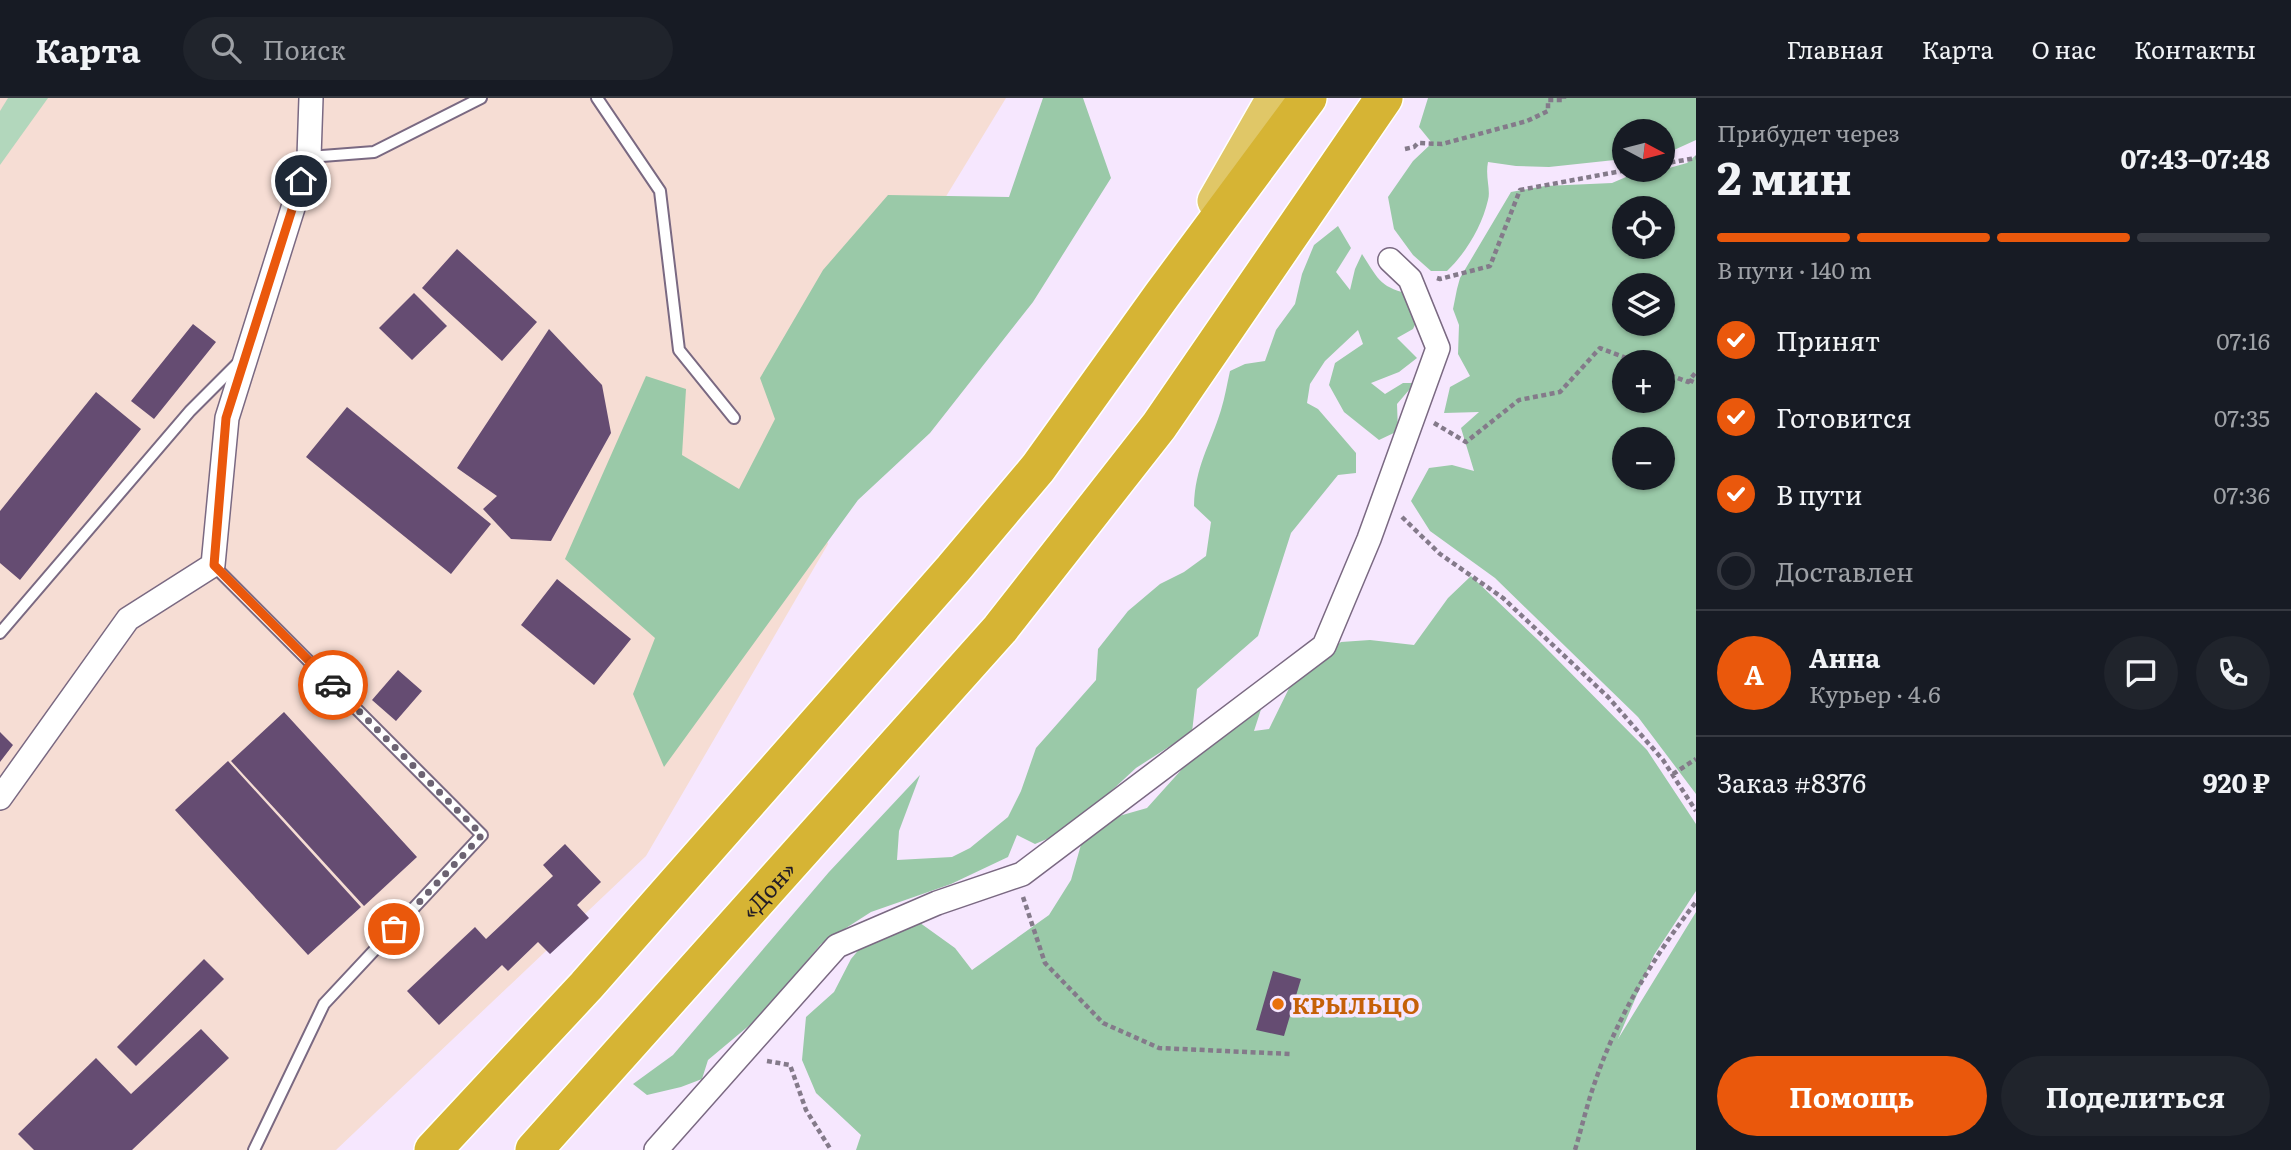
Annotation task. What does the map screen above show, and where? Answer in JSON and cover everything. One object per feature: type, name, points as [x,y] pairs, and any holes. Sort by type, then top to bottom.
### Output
[{"type":"highway","points":[[433,1150],[586,986],[953,569],[1038,468],[1308,98]]},
{"type":"highway","name":"«Дон»","points":[[534,1150],[1000,629],[1159,426],[1374,111]]},
{"type":"main road","points":[[1162,295],[1275,98]]},
{"type":"street","points":[[0,797],[128,619],[214,565],[226,418],[309,157],[311,98]]},
{"type":"street","points":[[656,1150],[837,946],[937,902],[1022,874],[1324,646],[1384,499],[1438,348],[1410,279],[1390,260]]},
{"type":"lane","points":[[309,157],[374,152],[481,98]]},
{"type":"lane","points":[[597,98],[660,191],[679,350],[734,418]]},
{"type":"lane","points":[[0,633],[190,411],[247,354]]},
{"type":"lane","points":[[214,565],[482,835],[324,1004],[254,1150]]},
{"type":"path","points":[[1405,149],[1419,143],[1441,144],[1527,121],[1548,111],[1548,100],[1564,98]]},
{"type":"path","points":[[1675,162],[1696,158]]},
{"type":"path","points":[[1390,260],[1440,279],[1490,266],[1520,190],[1612,173]]},
{"type":"path","points":[[1416,412],[1466,442],[1519,400],[1560,392],[1600,348],[1612,353]]},
{"type":"path","points":[[1689,380],[1696,372]]},
{"type":"path","points":[[1675,377],[1696,383]]},
{"type":"path","points":[[1384,499],[1440,554],[1503,598],[1599,688],[1663,760],[1696,811]]},
{"type":"path","points":[[1673,774],[1696,759]]},
{"type":"path","points":[[1016,876],[1045,963],[1102,1023],[1159,1048],[1290,1054]]},
{"type":"path","points":[[1576,1150],[1595,1080],[1626,1011],[1660,950],[1696,902]]},
{"type":"path","points":[[739,1056],[790,1065],[806,1110],[831,1150]]},
{"type":"shaded area","points":[[0,98],[1006,98],[797,441],[828,544],[646,856],[336,1150],[0,1150]]},
{"type":"green space","points":[[8,98],[48,98],[0,165],[0,111]]},
{"type":"green space","points":[[1043,98],[1083,98],[1111,178],[1033,302],[930,433],[858,500],[664,767],[633,694],[655,638],[565,559],[646,376],[686,389],[682,455],[739,489],[775,419],[760,378],[823,270],[888,195],[1009,197]]},
{"type":"green space","points":[[1428,98],[1696,98],[1696,140],[1675,150],[1675,119],[1612,119],[1612,160],[1549,167],[1488,162],[1489,196],[1485,210],[1461,256],[1447,271],[1431,271],[1413,255],[1394,229],[1388,197],[1413,161],[1432,143],[1419,127]]},
{"type":"green space","points":[[1696,155],[1696,794],[1638,717],[1495,578],[1430,531],[1411,501],[1429,468],[1452,465],[1474,471],[1461,428],[1479,412],[1444,413],[1450,387],[1470,376],[1458,354],[1459,325],[1453,309],[1460,278],[1511,192],[1545,186],[1675,182],[1675,166],[1687,163]]},
{"type":"green space","points":[[1338,226],[1351,248],[1336,272],[1350,290],[1362,254],[1382,282],[1413,295],[1421,312],[1413,329],[1397,338],[1417,358],[1399,372],[1371,383],[1385,394],[1403,383],[1415,383],[1397,404],[1398,431],[1379,440],[1344,412],[1329,385],[1335,363],[1363,344],[1358,330],[1325,361],[1310,384],[1307,403],[1318,409],[1356,453],[1356,473],[1338,475],[1291,533],[1258,636],[1197,689],[1192,732],[1136,768],[1059,834],[1035,844],[1017,835],[1008,857],[951,884],[871,912],[821,944],[773,1002],[708,1060],[702,1079],[647,1095],[633,1084],[673,1055],[829,872],[920,775],[899,831],[897,860],[952,857],[970,848],[1008,817],[1021,791],[1036,748],[1096,680],[1098,649],[1128,611],[1160,584],[1184,572],[1206,556],[1211,522],[1194,506],[1195,492],[1230,371],[1245,364],[1265,361],[1276,330],[1295,304],[1302,274],[1314,245]]},
{"type":"green space","points":[[1471,576],[1647,750],[1696,824],[1696,891],[1654,955],[1618,1039],[1696,912],[1696,1150],[856,1150],[861,1135],[816,1093],[802,1060],[806,1017],[834,992],[851,959],[866,941],[916,920],[955,948],[972,970],[1049,915],[1071,880],[1084,834],[1105,820],[1147,808],[1183,768],[1264,700],[1254,731],[1269,729],[1298,670],[1341,642],[1370,640],[1414,645],[1448,598]]},
{"type":"building","points":[[457,249],[537,322],[502,361],[422,288]]},
{"type":"building","points":[[414,293],[447,326],[412,360],[379,328]]},
{"type":"building","points":[[193,324],[216,342],[154,419],[131,401]]},
{"type":"building","points":[[549,329],[602,385],[611,433],[551,541],[511,539],[483,509],[497,496],[457,468]]},
{"type":"building","points":[[96,392],[141,429],[20,580],[0,563],[0,511]]},
{"type":"building","points":[[347,407],[491,524],[451,574],[306,457]]},
{"type":"building","points":[[557,579],[631,639],[594,685],[521,625]]},
{"type":"building","points":[[398,670],[422,691],[396,721],[372,700]]},
{"type":"building","points":[[284,712],[417,857],[364,906],[231,761]]},
{"type":"building","points":[[0,732],[13,745],[0,762]]},
{"type":"building","points":[[228,761],[361,907],[308,955],[175,810]]},
{"type":"building","points":[[565,844],[601,882],[577,905],[589,918],[550,954],[538,942],[508,971],[502,965],[439,1025],[407,991],[475,927],[486,939],[553,876],[543,865]]},
{"type":"building","points":[[204,959],[224,979],[136,1066],[117,1047]]},
{"type":"building","name":"КРЫЛЬЦО","points":[[1273,971],[1301,979],[1284,1036],[1256,1030]]},
{"type":"building","points":[[201,1029],[229,1058],[132,1150],[34,1150],[18,1134],[96,1058],[131,1094]]},
{"type":"way so far","points":[[333,685],[482,835],[394,929]]},
{"type":"place","name":"КРЫЛЬЦО","points":[[1278,1004]]},
{"type":"route","points":[[301,181],[226,418],[214,565],[333,685]]}]
